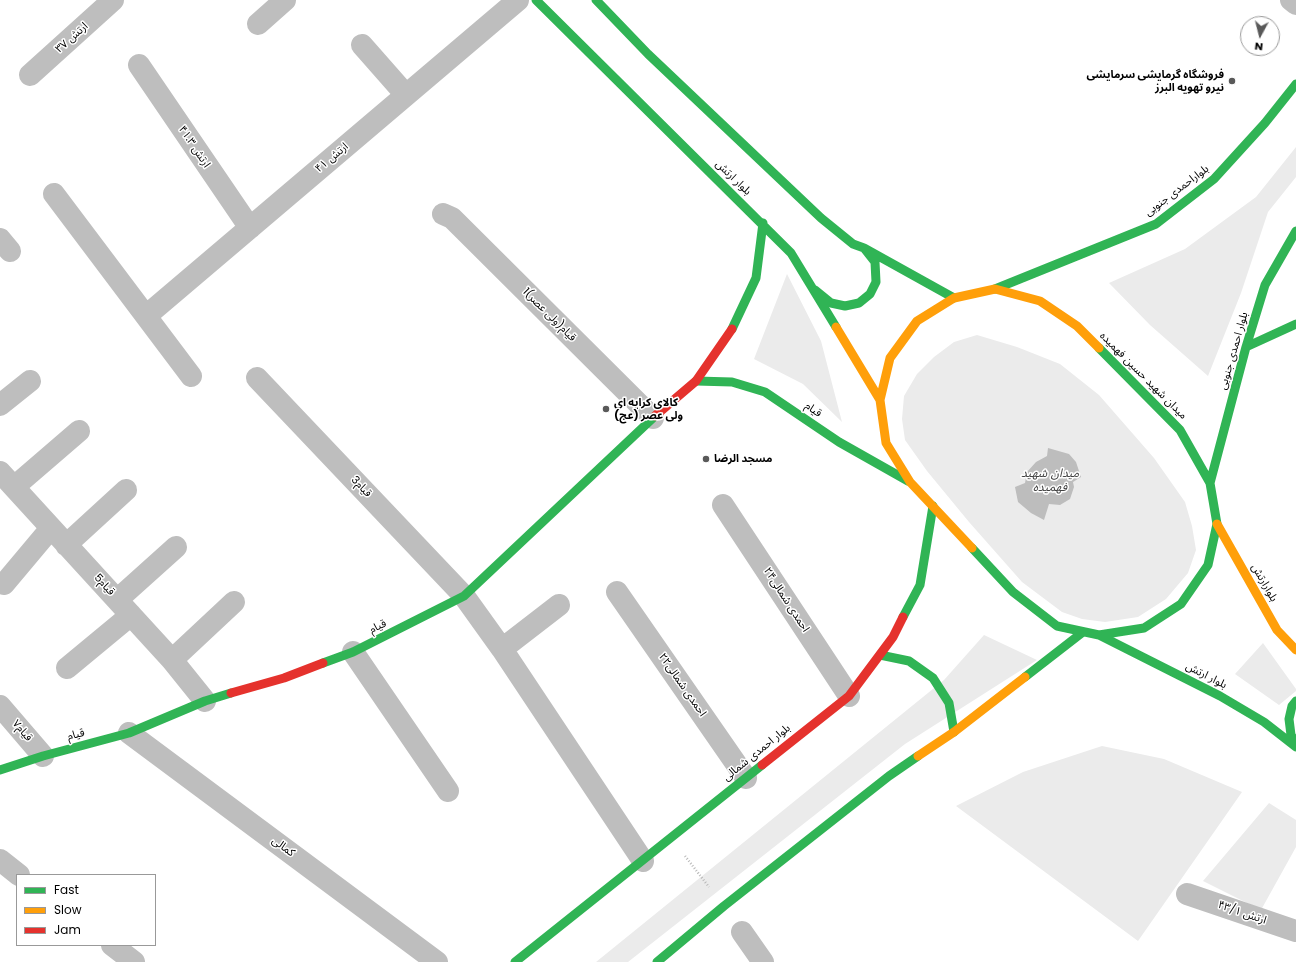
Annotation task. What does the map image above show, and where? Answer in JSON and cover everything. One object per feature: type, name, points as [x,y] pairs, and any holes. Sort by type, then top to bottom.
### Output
[{"type":"main road","name":"بلوار ارتش","points":[[536,0],[763,223],[791,253],[880,400]]},
{"type":"main road","points":[[596,0],[648,54],[822,218],[853,244],[864,248],[954,298]]},
{"type":"main road","name":"بلواراحمدی جنوبی","points":[[995,288],[1156,224],[1214,179],[1265,123],[1296,84]]},
{"type":"main road","name":"قیام","points":[[0,770],[43,756],[130,733],[205,701],[284,678],[353,652],[464,596],[653,418],[696,381],[733,328],[756,278],[763,223]]},
{"type":"main road","name":"بلوار احمدی جنوبی","points":[[1210,483],[1246,347],[1265,285],[1296,231]]},
{"type":"main road","points":[[810,286],[831,303],[845,306],[859,303],[870,294],[876,282],[875,262],[864,248]]},
{"type":"main road","name":"میدان شهید حسین فهمیده","points":[[995,288],[1040,301],[1077,326],[1180,430],[1210,483],[1217,524],[1208,565],[1181,604],[1144,628],[1099,635],[1057,626],[1014,592],[910,482],[886,443],[880,400],[890,358],[917,321],[954,298],[995,288]]},
{"type":"main road","points":[[1246,347],[1296,324]]},
{"type":"main road","name":"قیام","points":[[696,381],[732,382],[766,392],[839,442],[910,482]]},
{"type":"main road","name":"بلوار احمدی شمالی","points":[[515,962],[849,696],[893,637],[920,585],[933,506]]},
{"type":"main road","name":"بلوارارتش","points":[[1217,524],[1277,630],[1296,650]]},
{"type":"main road","points":[[657,962],[724,906],[889,776],[954,732],[1083,632]]},
{"type":"main road","name":"بلوار ارتش","points":[[1099,635],[1220,696],[1264,722],[1296,747]]},
{"type":"main road","points":[[880,655],[909,661],[933,678],[949,703],[954,732]]},
{"type":"main road","points":[[1296,701],[1292,706],[1289,719],[1291,735],[1296,743]]},
{"type":"street","name":"ارتش ۳۷","points":[[30,75],[113,0]]},
{"type":"street","points":[[258,24],[285,0]]},
{"type":"street","name":"ارتش ۴۱","points":[[146,316],[518,0]]},
{"type":"street","points":[[1291,0],[1296,4]]},
{"type":"street","points":[[362,45],[406,95]]},
{"type":"street","name":"ارتش ۴۱.۳","points":[[139,65],[250,228]]},
{"type":"street","points":[[54,194],[191,376]]},
{"type":"street","name":"قیام(ولی عصر)1","points":[[443,214],[452,218],[653,418]]},
{"type":"street","name":"قیام3","points":[[257,378],[464,596],[502,649],[643,861]]},
{"type":"street","points":[[0,404],[30,381]]},
{"type":"street","points":[[7,480],[79,431]]},
{"type":"street","name":"قیام5","points":[[7,480],[172,660],[205,701]]},
{"type":"street","points":[[66,545],[126,490]]},
{"type":"street","name":"احمدی شمالی۲۴","points":[[722,504],[849,696]]},
{"type":"street","points":[[4,584],[51,528]]},
{"type":"street","points":[[67,668],[124,607],[176,547]]},
{"type":"street","name":"احمدی شمالی۲۲","points":[[617,592],[746,778]]},
{"type":"street","points":[[172,660],[234,602]]},
{"type":"street","points":[[502,649],[559,605]]},
{"type":"street","points":[[353,652],[448,791]]},
{"type":"street","name":"قیام۷","points":[[0,706],[43,756]]},
{"type":"street","name":"کمالی","points":[[130,733],[437,962]]},
{"type":"street","points":[[0,860],[18,874]]},
{"type":"street","name":"ارتش ۴۳/۱","points":[[1187,894],[1296,932]]},
{"type":"street","points":[[742,932],[763,962]]},
{"type":"street","points":[[113,946],[134,962]]},
{"type":"path","points":[[671,838],[724,906]]},
{"type":"shaded area","points":[[1296,147],[1296,177],[1268,212],[1241,293],[1208,376],[1150,325],[1109,283],[1185,249],[1256,197]]},
{"type":"shaded area","points":[[787,274],[821,341],[842,422],[803,384],[754,359]]},
{"type":"shaded area","points":[[977,335],[1017,347],[1060,364],[1099,395],[1154,458],[1185,502],[1192,526],[1196,550],[1188,573],[1166,599],[1138,617],[1105,622],[1082,619],[1062,612],[1022,582],[969,522],[927,471],[905,440],[902,419],[904,396],[917,374],[934,357],[954,342]]},
{"type":"shaded area","points":[[984,635],[1037,660],[905,744],[628,962],[596,962],[944,680]]},
{"type":"shaded area","points":[[1263,643],[1296,689],[1296,691],[1279,705],[1235,674]]},
{"type":"shaded area","points":[[1102,746],[1164,759],[1242,792],[1138,941],[956,806],[1023,772]]},
{"type":"shaded area","points":[[1269,803],[1296,820],[1296,847],[1261,910],[1203,881]]},
{"type":"water","name":"میدان شهید فهمیده","points":[[1048,448],[1069,454],[1076,462],[1081,477],[1073,482],[1074,487],[1070,499],[1060,505],[1049,504],[1044,520],[1031,513],[1018,502],[1015,487],[1025,483],[1027,472],[1036,462],[1047,456]]},
{"type":"traffic: fast","points":[[536,0],[791,253],[836,327]]},
{"type":"traffic: fast","points":[[596,0],[648,54],[821,218],[853,244],[864,248],[954,298]]},
{"type":"traffic: fast","points":[[995,289],[1156,224],[1214,179],[1265,123],[1296,84]]},
{"type":"traffic: fast","points":[[732,329],[756,278],[763,223]]},
{"type":"traffic: fast","points":[[1210,483],[1246,347],[1265,285],[1296,231]]},
{"type":"traffic: fast","points":[[815,290],[831,303],[845,306],[859,303],[870,294],[876,282],[875,262],[864,248]]},
{"type":"traffic: fast","points":[[1246,347],[1296,324]]},
{"type":"traffic: fast","points":[[972,548],[1013,592],[1057,626],[1099,635],[1144,628],[1181,604],[1208,565],[1217,524],[1210,483],[1180,430],[1099,348]]},
{"type":"traffic: fast","points":[[696,381],[732,382],[765,392],[839,442],[908,481]]},
{"type":"traffic: fast","points":[[323,663],[353,652],[464,596],[655,416]]},
{"type":"traffic: fast","points":[[903,617],[920,585],[933,506]]},
{"type":"traffic: fast","points":[[1025,677],[1083,632]]},
{"type":"traffic: fast","points":[[1099,635],[1220,696],[1264,722],[1296,747]]},
{"type":"traffic: fast","points":[[880,655],[909,661],[933,678],[949,703],[954,732]]},
{"type":"traffic: fast","points":[[0,770],[43,756],[129,733],[205,701],[231,693]]},
{"type":"traffic: fast","points":[[1296,701],[1292,706],[1289,719],[1291,735],[1296,743]]},
{"type":"traffic: fast","points":[[657,962],[724,906],[889,776],[918,756]]},
{"type":"traffic: fast","points":[[515,962],[762,765]]},
{"type":"traffic: slow","points":[[880,400],[890,358],[917,321],[954,298],[995,289],[1040,301],[1077,326],[1099,348]]},
{"type":"traffic: slow","points":[[836,327],[880,400],[886,443],[910,482],[972,548]]},
{"type":"traffic: slow","points":[[1217,524],[1277,630],[1296,650]]},
{"type":"traffic: slow","points":[[918,756],[954,732],[1025,677]]},
{"type":"traffic: jam","points":[[655,416],[696,381],[732,329]]},
{"type":"traffic: jam","points":[[762,765],[849,696],[893,637],[903,617]]},
{"type":"traffic: jam","points":[[231,693],[284,678],[323,663]]},
{"type":"place","name":"فروشگاه گرمایشی سرمایشی نیرو تهویه البرز","points":[[1232,81]]},
{"type":"place","name":"کالای کرایه ای ولی عصر (عج)","points":[[606,409]]},
{"type":"place","name":"مسجد الرضا","points":[[706,459]]}]
